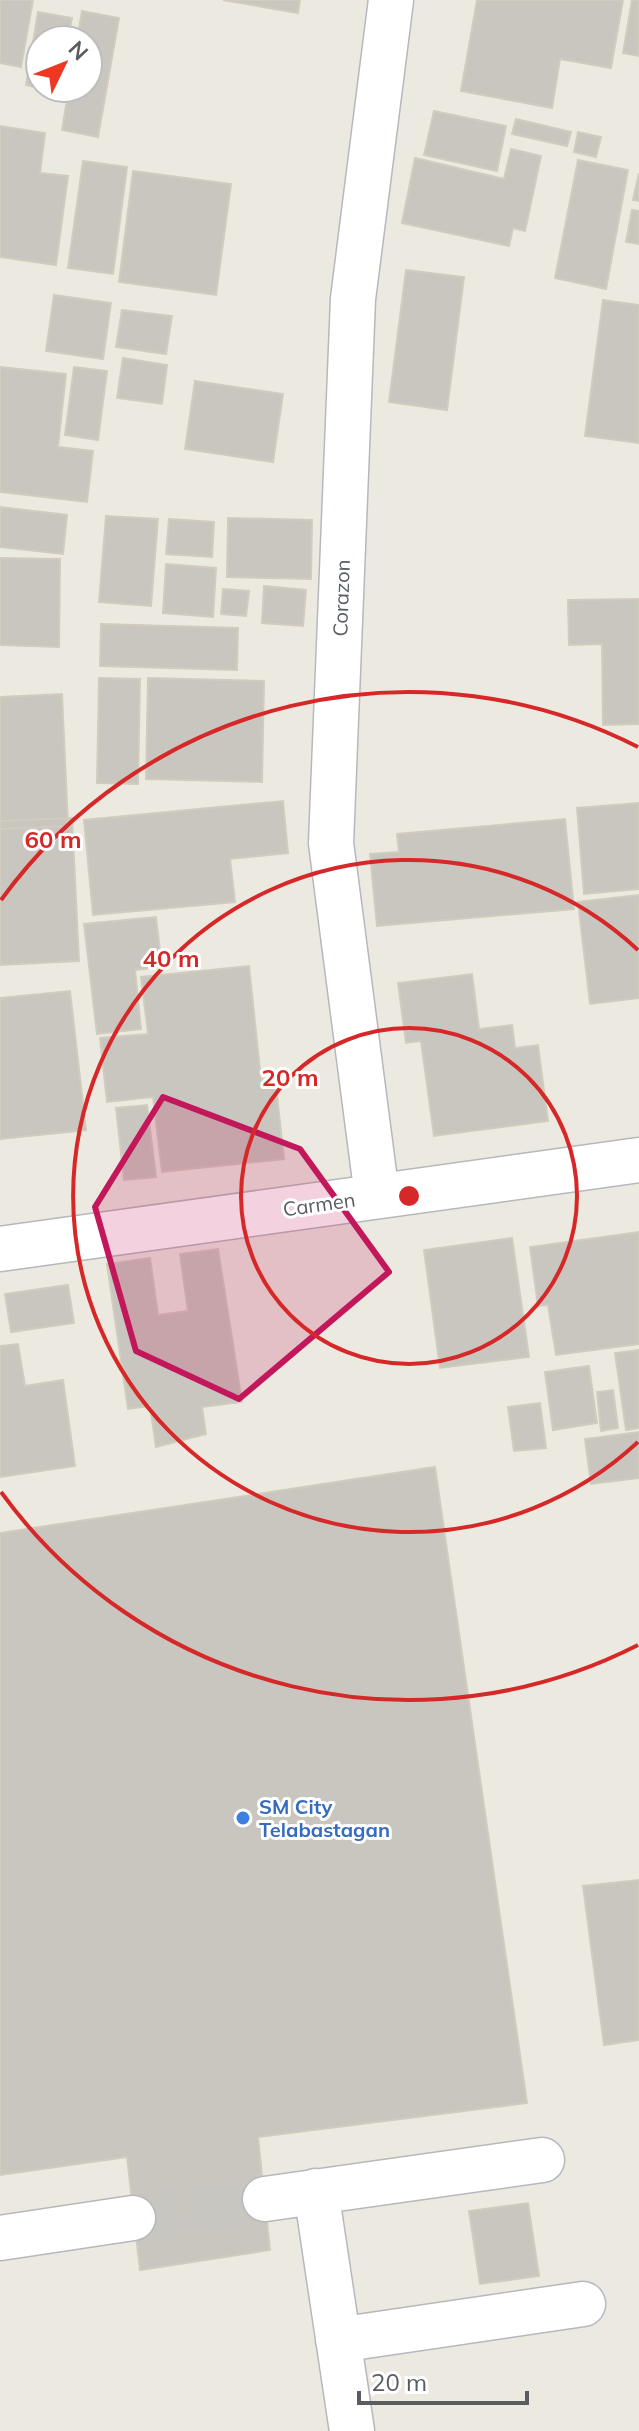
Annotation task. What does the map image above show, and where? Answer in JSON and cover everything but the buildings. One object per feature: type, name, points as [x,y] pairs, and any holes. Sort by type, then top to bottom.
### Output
[{"type":"street","name":"Corazon","points":[[377,1196],[331,843],[353,299],[391,0]]},
{"type":"street","name":"Carmen","points":[[0,1249],[639,1160]]},
{"type":"street","points":[[265,2199],[542,2160]]},
{"type":"street","points":[[316,2191],[352,2431]]},
{"type":"street","points":[[0,2238],[133,2218]]},
{"type":"street","points":[[338,2340],[583,2304]]},
{"type":"highlighted area","points":[[163,1097],[300,1149],[389,1272],[239,1399],[136,1351],[95,1207]]},
{"type":"tunnel","points":[[133,2218],[265,2199]]},
{"type":"place","name":"SM City Telabastagan","points":[[243,1818]]}]
